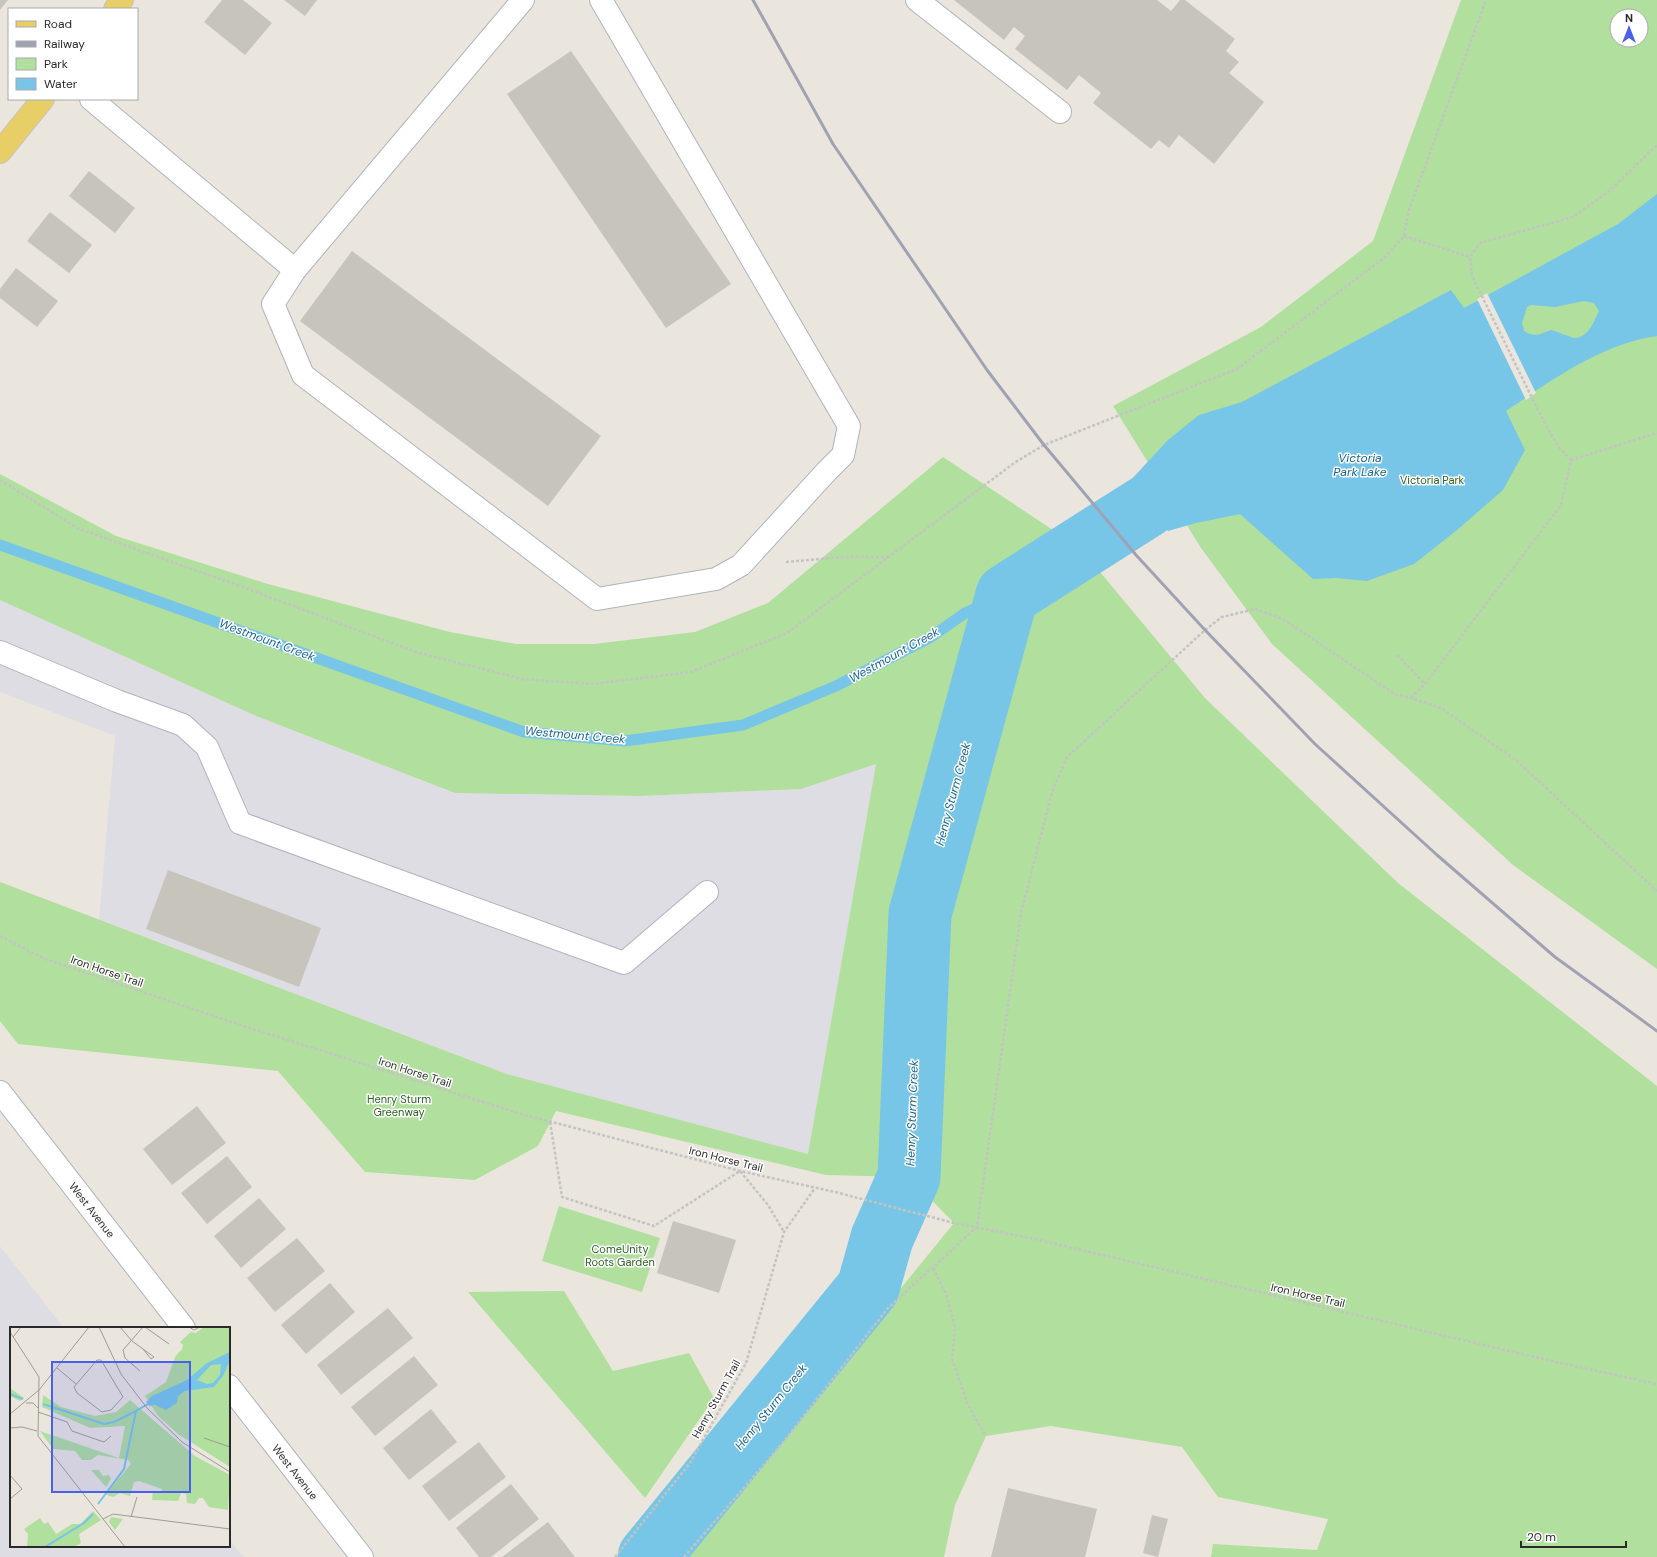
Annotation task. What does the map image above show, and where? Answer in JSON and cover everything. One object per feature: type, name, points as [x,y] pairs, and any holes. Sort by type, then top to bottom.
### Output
[{"type":"main road","points":[[116,8],[122,0]]},
{"type":"main road","points":[[0,152],[42,100]]},
{"type":"street","points":[[523,0],[295,270],[272,304],[303,375],[597,599],[716,579],[741,565],[843,455],[849,426],[601,0]]},
{"type":"street","points":[[917,0],[1060,112]]},
{"type":"street","points":[[92,100],[295,270]]},
{"type":"street","points":[[0,652],[117,700],[183,725],[207,747],[240,823],[624,963],[707,892]]},
{"type":"street","name":"West Avenue","points":[[0,1092],[183,1327]]},
{"type":"street","name":"West Avenue","points":[[230,1387],[362,1557]]},
{"type":"path","points":[[1070,436],[1237,369],[1383,259],[1404,236],[1409,210],[1486,0]]},
{"type":"path","points":[[1571,460],[1557,446],[1539,412],[1472,276],[1470,256],[1480,243],[1573,217],[1608,192],[1657,145]]},
{"type":"path","points":[[1404,236],[1470,256]]},
{"type":"path","points":[[1571,460],[1657,433]]},
{"type":"path","points":[[1411,698],[1425,684],[1560,505],[1571,460]]},
{"type":"path","points":[[741,565],[843,557],[889,557]]},
{"type":"path","points":[[684,1557],[781,1445],[888,1308],[978,1227],[1021,913],[1052,792],[1067,757],[1216,621],[1222,617],[1255,609],[1283,619],[1396,695],[1411,698],[1441,708],[1516,760],[1657,890]]},
{"type":"path","points":[[1397,655],[1425,684]]},
{"type":"path","name":"Iron Horse Trail","points":[[0,936],[45,959],[250,1028],[550,1122],[740,1171],[835,1192],[954,1223],[978,1227],[1556,1362],[1657,1384]]},
{"type":"path","points":[[550,1122],[562,1197],[654,1226],[740,1171],[768,1205],[784,1232]]},
{"type":"path","name":"Henry Sturm Trail","points":[[615,1557],[690,1463],[746,1363],[784,1232],[815,1188]]},
{"type":"path","points":[[933,1268],[946,1294],[955,1328],[952,1359],[968,1405],[986,1436]]},
{"type":"shaded area","points":[[0,600],[256,716],[455,793],[641,796],[801,789],[876,764],[808,1154],[507,1074],[99,919],[115,736],[0,692]]},
{"type":"shaded area","points":[[0,1246],[63,1327],[10,1327],[10,1547],[230,1547],[230,1540],[243,1557],[0,1557]]},
{"type":"green space","name":"Victoria Park","points":[[1461,0],[1657,0],[1657,969],[1513,865],[1272,644],[1201,548],[1113,406],[1261,327],[1373,241]]},
{"type":"green space","name":"Henry Sturm Greenway","points":[[943,457],[1080,548],[1205,698],[1398,883],[1657,1086],[1657,1557],[1211,1557],[1213,1544],[1317,1550],[1328,1519],[1218,1497],[1182,1447],[1051,1426],[986,1436],[955,1505],[944,1557],[671,1557],[800,1412],[954,1223],[909,1177],[826,1175],[556,1111],[538,1146],[475,1180],[365,1172],[278,1071],[18,1044],[0,1021],[0,882],[507,1074],[808,1154],[876,764],[801,789],[641,796],[455,793],[256,716],[0,600],[0,474],[116,536],[268,584],[450,632],[516,644],[594,644],[695,632],[768,603]]},
{"type":"green space","name":"ComeUnity Roots Garden","points":[[559,1206],[660,1238],[642,1292],[542,1261]]},
{"type":"green space","points":[[564,1291],[613,1371],[689,1353],[714,1398],[645,1498],[468,1292]]},
{"type":"water","name":"Victoria Park Lake","points":[[1657,194],[1657,336],[1636,340],[1597,355],[1541,387],[1506,411],[1525,450],[1503,490],[1457,530],[1414,564],[1367,581],[1336,578],[1313,579],[1240,514],[1196,523],[1168,531],[1128,483],[1168,440],[1199,415],[1242,402],[1451,290],[1464,308],[1618,224]],"holes":[[[1584,301],[1594,303],[1599,311],[1593,324],[1587,332],[1580,337],[1573,338],[1551,330],[1534,335],[1524,331],[1522,323],[1527,307],[1531,305],[1555,307]]]},
{"type":"pier","points":[[1487,293],[1536,393],[1526,400],[1477,299]]},
{"type":"building","points":[[0,0],[8,0],[0,10]]},
{"type":"building","points":[[222,0],[243,0],[272,23],[245,55],[204,22]]},
{"type":"building","points":[[284,0],[317,0],[305,16]]},
{"type":"building","points":[[954,0],[1157,0],[1171,11],[1180,0],[1185,0],[1235,39],[1226,51],[1239,62],[1229,73],[1264,102],[1214,164],[1179,135],[1169,148],[1159,140],[1151,149],[1093,103],[1101,93],[1079,75],[1067,90],[1015,49],[1025,36],[1014,27],[1004,40]]},
{"type":"building","points":[[571,51],[731,284],[666,328],[507,94]]},
{"type":"building","points":[[89,171],[135,208],[115,233],[69,196]]},
{"type":"building","points":[[50,212],[92,245],[69,273],[27,241]]},
{"type":"building","points":[[352,251],[601,436],[548,506],[300,321]]},
{"type":"building","points":[[16,268],[58,301],[37,327],[0,298],[0,289]]},
{"type":"building","points":[[168,870],[321,928],[299,987],[146,929]]},
{"type":"building","points":[[197,1106],[226,1143],[172,1185],[143,1149]]},
{"type":"building","points":[[227,1156],[252,1187],[207,1224],[181,1193]]},
{"type":"building","points":[[259,1198],[286,1229],[241,1268],[214,1236]]},
{"type":"building","points":[[673,1221],[736,1240],[719,1293],[657,1273]]},
{"type":"building","points":[[297,1238],[325,1271],[275,1312],[247,1278]]},
{"type":"building","points":[[330,1283],[355,1312],[306,1354],[281,1325]]},
{"type":"building","points":[[388,1308],[413,1338],[341,1395],[317,1365]]},
{"type":"building","points":[[414,1356],[438,1385],[375,1436],[351,1407]]},
{"type":"building","points":[[431,1409],[457,1442],[409,1480],[383,1448]]},
{"type":"building","points":[[479,1442],[506,1477],[449,1521],[422,1486]]},
{"type":"building","points":[[511,1484],[539,1519],[491,1557],[479,1557],[456,1528]]},
{"type":"building","points":[[1008,1488],[1097,1509],[1085,1557],[991,1557]]},
{"type":"building","points":[[1152,1515],[1168,1519],[1158,1557],[1143,1553]]},
{"type":"building","points":[[548,1522],[575,1557],[502,1557]]},
{"type":"waterway","name":"Henry Sturm Creek","points":[[649,1557],[868,1288],[882,1238],[909,1177],[920,914],[1007,595],[1147,506]]},
{"type":"waterway","name":"Westmount Creek","points":[[0,545],[524,732],[625,741],[743,725],[836,686],[931,637],[965,613],[1007,595]]},
{"type":"railway","points":[[753,0],[833,144],[987,370],[1044,445],[1136,555],[1205,630],[1315,744],[1437,855],[1555,957],[1657,1031]]}]
